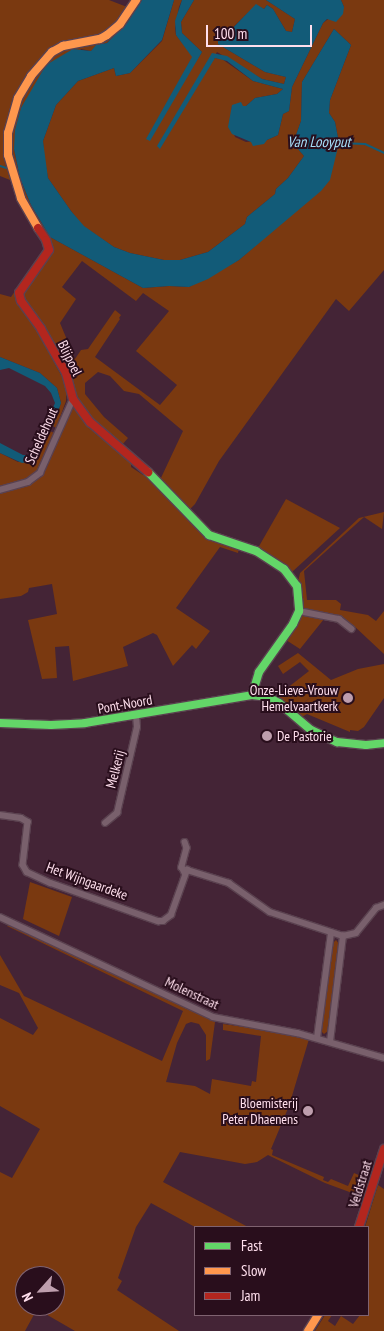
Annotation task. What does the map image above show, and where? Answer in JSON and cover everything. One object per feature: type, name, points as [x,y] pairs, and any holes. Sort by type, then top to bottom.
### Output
[{"type":"street","name":"Blijpoel","points":[[136,0],[120,24],[107,35],[100,39],[63,46],[46,58],[31,76],[18,98],[8,133],[11,167],[27,212],[46,240],[48,250],[22,286],[19,293],[21,301],[41,329],[66,373],[73,399],[90,422],[159,482],[209,535],[256,551],[284,569],[297,586],[299,611]]},
{"type":"street","name":"Scheldehout","points":[[0,490],[28,482],[40,473],[73,399]]},
{"type":"street","points":[[352,629],[339,619],[299,611],[293,624],[259,672],[252,695],[263,696],[279,703],[305,726],[326,738],[352,744],[383,746]]},
{"type":"street","name":"Pont-Noord","points":[[0,723],[77,724],[252,695]]},
{"type":"street","name":"Melkerij","points":[[105,823],[117,813],[137,727],[136,715]]},
{"type":"street","name":"Het Wijngaardeke","points":[[0,815],[21,818],[28,822],[23,866],[27,872],[51,883],[158,921],[163,921],[171,915],[185,873],[182,867],[187,848],[185,842]]},
{"type":"street","points":[[185,873],[187,870],[229,883],[270,912],[343,936],[356,933],[376,908],[384,905]]},
{"type":"street","name":"Molenstraat","points":[[0,917],[213,1017],[317,1038],[384,1058]]},
{"type":"street","points":[[317,1038],[332,933]]},
{"type":"street","points":[[330,1042],[343,936]]},
{"type":"street","name":"Veldstraat","points":[[359,1226],[384,1149]]},
{"type":"street","points":[[308,1331],[317,1316]]},
{"type":"shaded area","points":[[0,0],[109,0],[127,7],[131,0],[142,0],[127,23],[107,43],[96,46],[91,51],[81,49],[14,149],[20,178],[31,205],[50,237],[143,288],[189,287],[239,260],[263,239],[339,143],[335,122],[329,113],[330,100],[351,45],[334,29],[302,82],[301,121],[296,135],[298,149],[304,156],[288,178],[276,189],[275,194],[247,217],[245,224],[208,252],[180,260],[164,260],[130,253],[114,247],[83,226],[71,211],[48,178],[44,156],[43,141],[56,105],[78,81],[114,68],[116,76],[130,73],[162,41],[174,0],[182,0],[175,28],[176,35],[193,57],[147,139],[202,52],[182,33],[181,22],[194,0],[266,0],[295,19],[292,32],[286,31],[273,9],[267,5],[264,9],[256,5],[229,31],[227,39],[218,44],[265,72],[286,77],[284,84],[262,79],[217,52],[211,63],[215,58],[222,59],[253,81],[283,89],[277,94],[255,98],[246,106],[232,106],[230,122],[235,137],[246,142],[267,140],[278,135],[283,114],[289,111],[292,87],[323,23],[344,7],[341,0],[384,0],[384,270],[349,311],[336,299],[219,461],[195,504],[189,510],[160,480],[183,431],[139,394],[124,391],[110,376],[98,372],[85,383],[85,394],[104,417],[128,438],[122,445],[94,421],[79,402],[23,298],[24,289],[50,256],[51,250],[26,218],[10,180],[0,176]],"holes":[[[82,261],[136,301],[143,293],[169,311],[136,351],[177,385],[160,405],[95,357],[120,319],[121,315],[115,310],[88,349],[81,350],[75,359],[60,323],[76,299],[62,287]]]},
{"type":"shaded area","points":[[15,291],[67,386],[66,401],[56,428],[53,426],[61,403],[57,388],[40,373],[0,357],[0,294],[11,297]]},
{"type":"shaded area","points":[[74,408],[131,460],[131,467],[143,475],[147,474],[196,525],[239,548],[238,553],[220,547],[176,608],[210,631],[196,649],[192,645],[173,666],[157,635],[153,633],[123,647],[128,666],[73,681],[69,646],[55,647],[57,678],[42,679],[28,620],[57,614],[52,584],[29,588],[28,592],[21,596],[0,599],[0,492],[32,482],[43,475],[71,409]]},
{"type":"shaded area","points":[[48,430],[54,433],[38,472],[27,480],[0,487],[0,453],[18,462],[31,461],[39,453]]},
{"type":"shaded area","points":[[286,499],[340,528],[292,572],[258,548]]},
{"type":"shaded area","points":[[384,512],[382,529],[364,517],[304,571],[307,600],[336,600],[341,604],[340,610],[368,615],[376,621],[384,611],[384,654],[353,625],[347,630],[335,621],[324,619],[300,649],[286,640],[297,625],[304,603],[298,582],[300,573],[359,518]]},
{"type":"shaded area","points":[[298,653],[331,680],[358,669],[384,664],[384,698],[364,727],[358,731],[350,730],[350,732],[307,714],[302,717],[294,710],[314,695],[293,710],[277,696],[309,671],[300,662],[283,674],[278,666]]},
{"type":"shaded area","points":[[30,882],[72,897],[59,936],[23,919]]},
{"type":"shaded area","points":[[10,924],[215,1022],[210,1059],[206,1061],[206,1035],[199,1024],[191,1022],[186,1024],[177,1043],[166,1082],[195,1086],[210,1094],[212,1079],[251,1086],[252,1081],[256,1082],[261,1036],[223,1030],[223,1024],[295,1034],[309,1039],[289,1106],[271,1149],[273,1150],[272,1155],[324,1177],[323,1180],[328,1182],[331,1179],[348,1186],[354,1173],[368,1179],[363,1197],[325,1183],[268,1155],[257,1162],[245,1164],[180,1152],[163,1182],[246,1226],[194,1226],[151,1203],[136,1227],[118,1278],[122,1281],[117,1290],[179,1331],[75,1331],[49,1316],[65,1316],[65,1266],[15,1266],[15,1316],[33,1316],[25,1331],[0,1331],[0,1172],[12,1178],[40,1129],[0,1106],[0,1018],[33,1035],[38,1028],[19,993],[0,985],[0,955],[24,996],[162,1061],[183,1011],[7,926]]},
{"type":"shaded area","points":[[336,940],[339,944],[328,1031],[324,1034],[321,1031],[332,944]]},
{"type":"shaded area","points":[[378,1185],[384,1189],[384,1331],[315,1331],[324,1316],[331,1316],[328,1321],[335,1326],[341,1316],[353,1324],[359,1316],[369,1316],[369,1226],[365,1226]]},
{"type":"water","name":"Van Looyput","points":[[142,0],[174,0],[162,40],[130,73],[116,76],[114,68],[78,81],[56,105],[43,141],[48,178],[71,211],[84,226],[114,247],[130,253],[164,260],[180,260],[208,252],[245,224],[247,217],[275,194],[276,189],[288,178],[304,156],[298,149],[296,135],[301,121],[302,82],[334,29],[351,45],[330,100],[329,113],[335,122],[339,143],[330,180],[321,191],[239,260],[208,279],[189,287],[143,288],[50,237],[31,205],[20,178],[14,149],[15,130],[21,108],[46,65],[73,49],[91,51],[96,45],[107,43],[127,23]]},
{"type":"water","points":[[182,0],[194,0],[181,22],[182,33],[202,52],[150,141],[146,139],[192,57],[176,35],[175,21]]},
{"type":"water","points":[[266,0],[341,0],[344,7],[343,14],[336,22],[327,19],[323,23],[292,87],[289,111],[283,114],[278,135],[267,140],[264,144],[253,146],[251,142],[232,134],[228,127],[232,105],[241,102],[243,106],[246,106],[255,98],[277,94],[283,89],[253,81],[227,61],[215,58],[160,149],[157,146],[212,53],[227,56],[262,79],[284,84],[286,77],[265,72],[218,44],[218,39],[223,36],[227,39],[229,32],[256,4],[264,9],[267,5],[273,9],[286,31],[292,32],[295,19]]},
{"type":"water","points":[[0,357],[40,373],[57,388],[61,403],[53,426],[46,423],[55,403],[51,393],[45,386],[9,368],[0,370]]},
{"type":"water","points":[[43,427],[48,430],[39,453],[31,461],[22,463],[0,453],[0,443],[23,455],[30,455]]},
{"type":"waterway","points":[[339,143],[365,144],[384,153]]},
{"type":"waterway","points":[[0,166],[10,169]]},
{"type":"traffic: fast","points":[[148,472],[209,535],[256,551],[284,569],[297,586],[299,611],[293,624],[259,672],[252,695]]},
{"type":"traffic: fast","points":[[0,723],[51,725],[85,723],[252,695],[268,697],[279,703],[311,730],[337,742],[366,745],[384,743]]},
{"type":"traffic: slow","points":[[38,228],[21,198],[8,155],[8,133],[18,98],[31,76],[52,52],[63,46],[100,39],[107,35],[120,24],[136,0]]},
{"type":"traffic: slow","points":[[308,1331],[317,1316]]},
{"type":"traffic: jam","points":[[38,228],[46,240],[49,250],[19,293],[21,301],[41,329],[66,373],[73,399],[90,422],[148,472]]},
{"type":"traffic: jam","points":[[359,1226],[384,1149]]},
{"type":"place","name":"Onze-Lieve-Vrouw Hemelvaartkerk","points":[[348,698]]},
{"type":"place","name":"De Pastorie","points":[[267,736]]},
{"type":"place","name":"Bloemisterij Peter Dhaenens","points":[[308,1111]]}]
